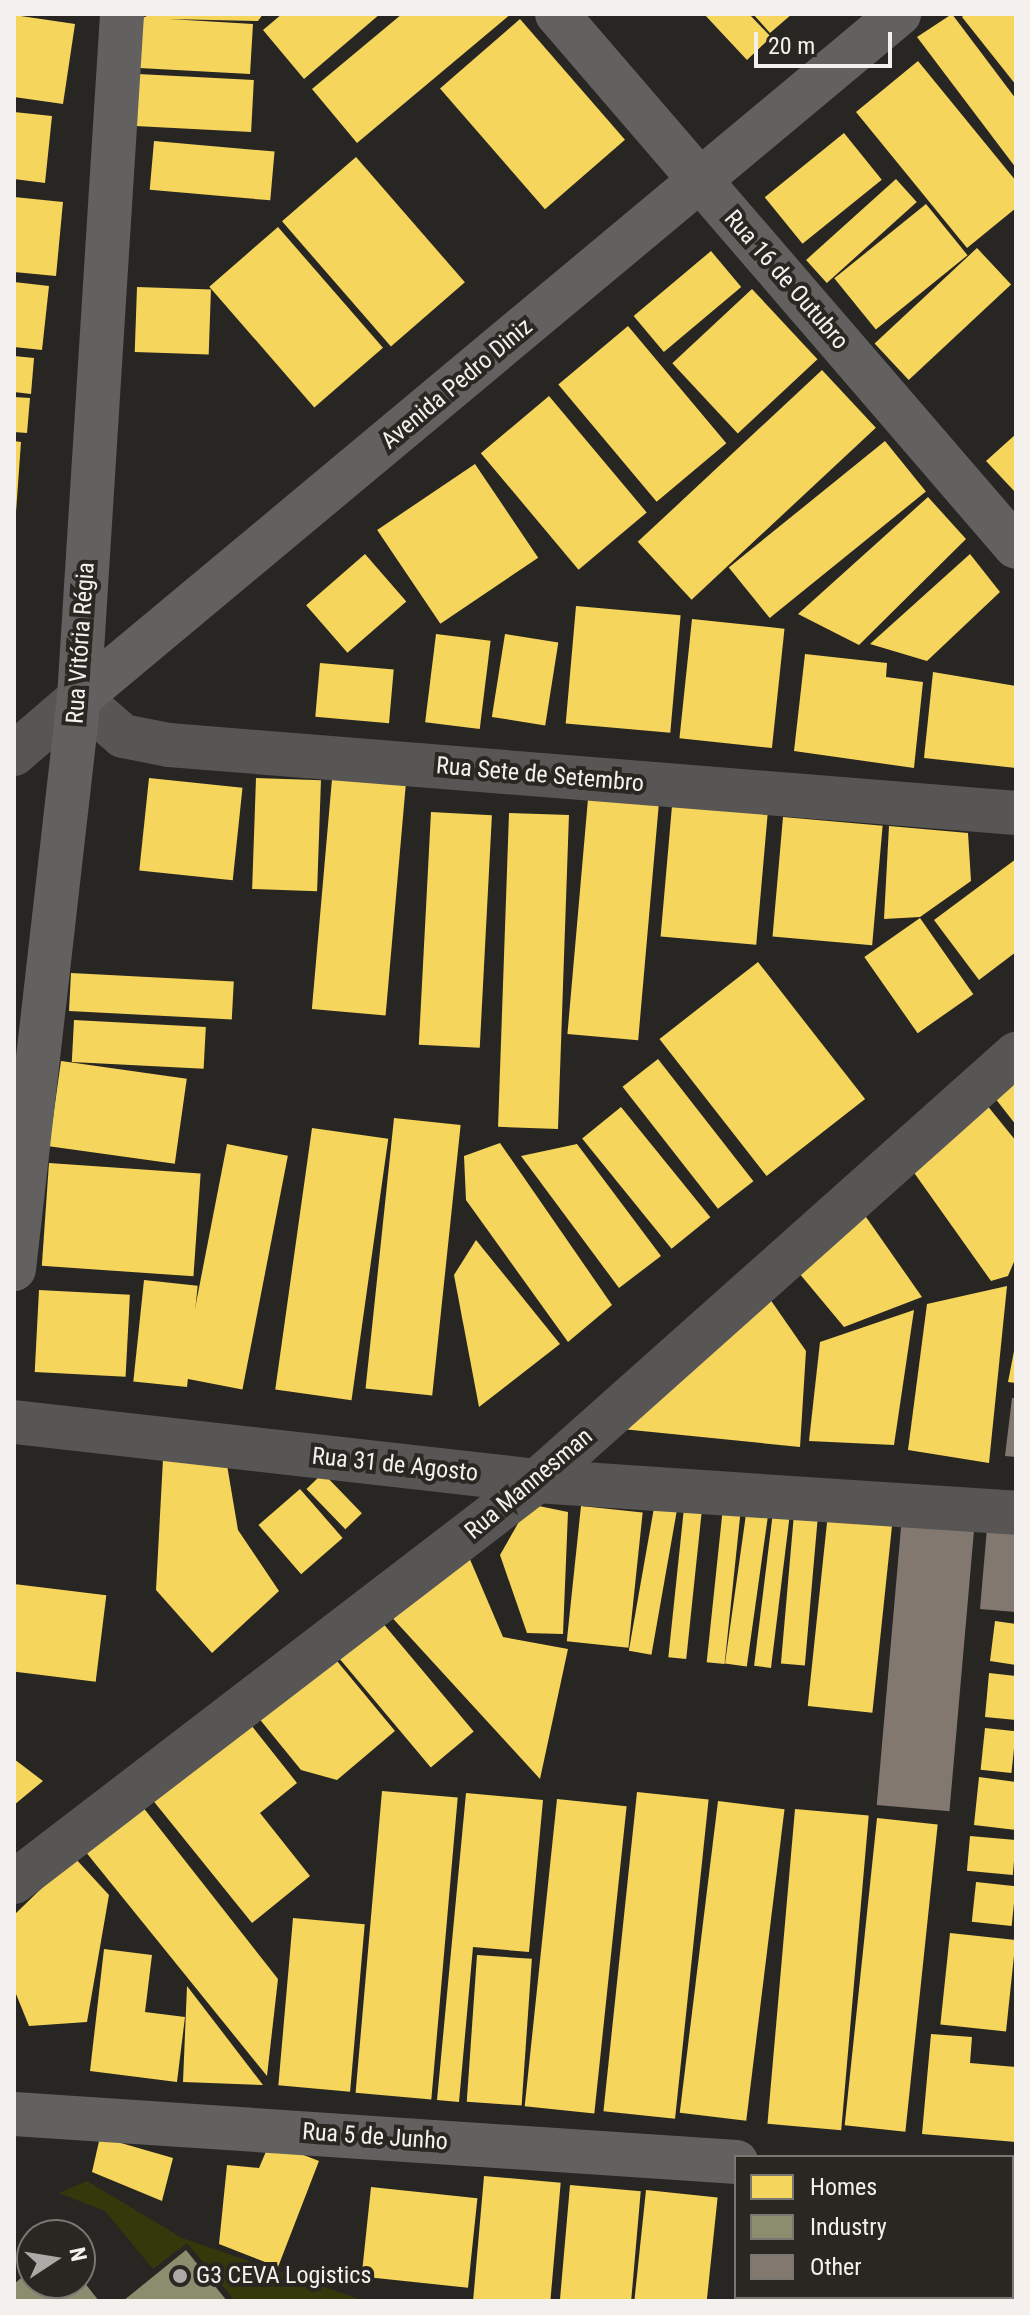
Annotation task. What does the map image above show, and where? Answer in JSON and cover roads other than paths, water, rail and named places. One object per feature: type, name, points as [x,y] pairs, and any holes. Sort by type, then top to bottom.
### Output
[{"type":"street","name":"Rua Vitória Régia","points":[[14,1269],[79,698],[122,14]]},
{"type":"street","name":"Rua 16 de Outubro","points":[[557,14],[1016,547]]},
{"type":"street","name":"Avenida Pedro Diniz","points":[[14,754],[899,14]]},
{"type":"street","name":"Rua Sete de Setembro","points":[[79,698],[123,736],[169,745],[1016,813]]},
{"type":"street","name":"Rua Mannesman","points":[[14,1882],[537,1481],[1016,1054]]},
{"type":"street","name":"Rua 31 de Agosto","points":[[14,1422],[537,1481],[1016,1513]]},
{"type":"street","name":"Rua 5 de Junho","points":[[14,2114],[734,2162]]},
{"type":"place","name":"G3 CEVA Logistics","points":[[180,2276]]}]
